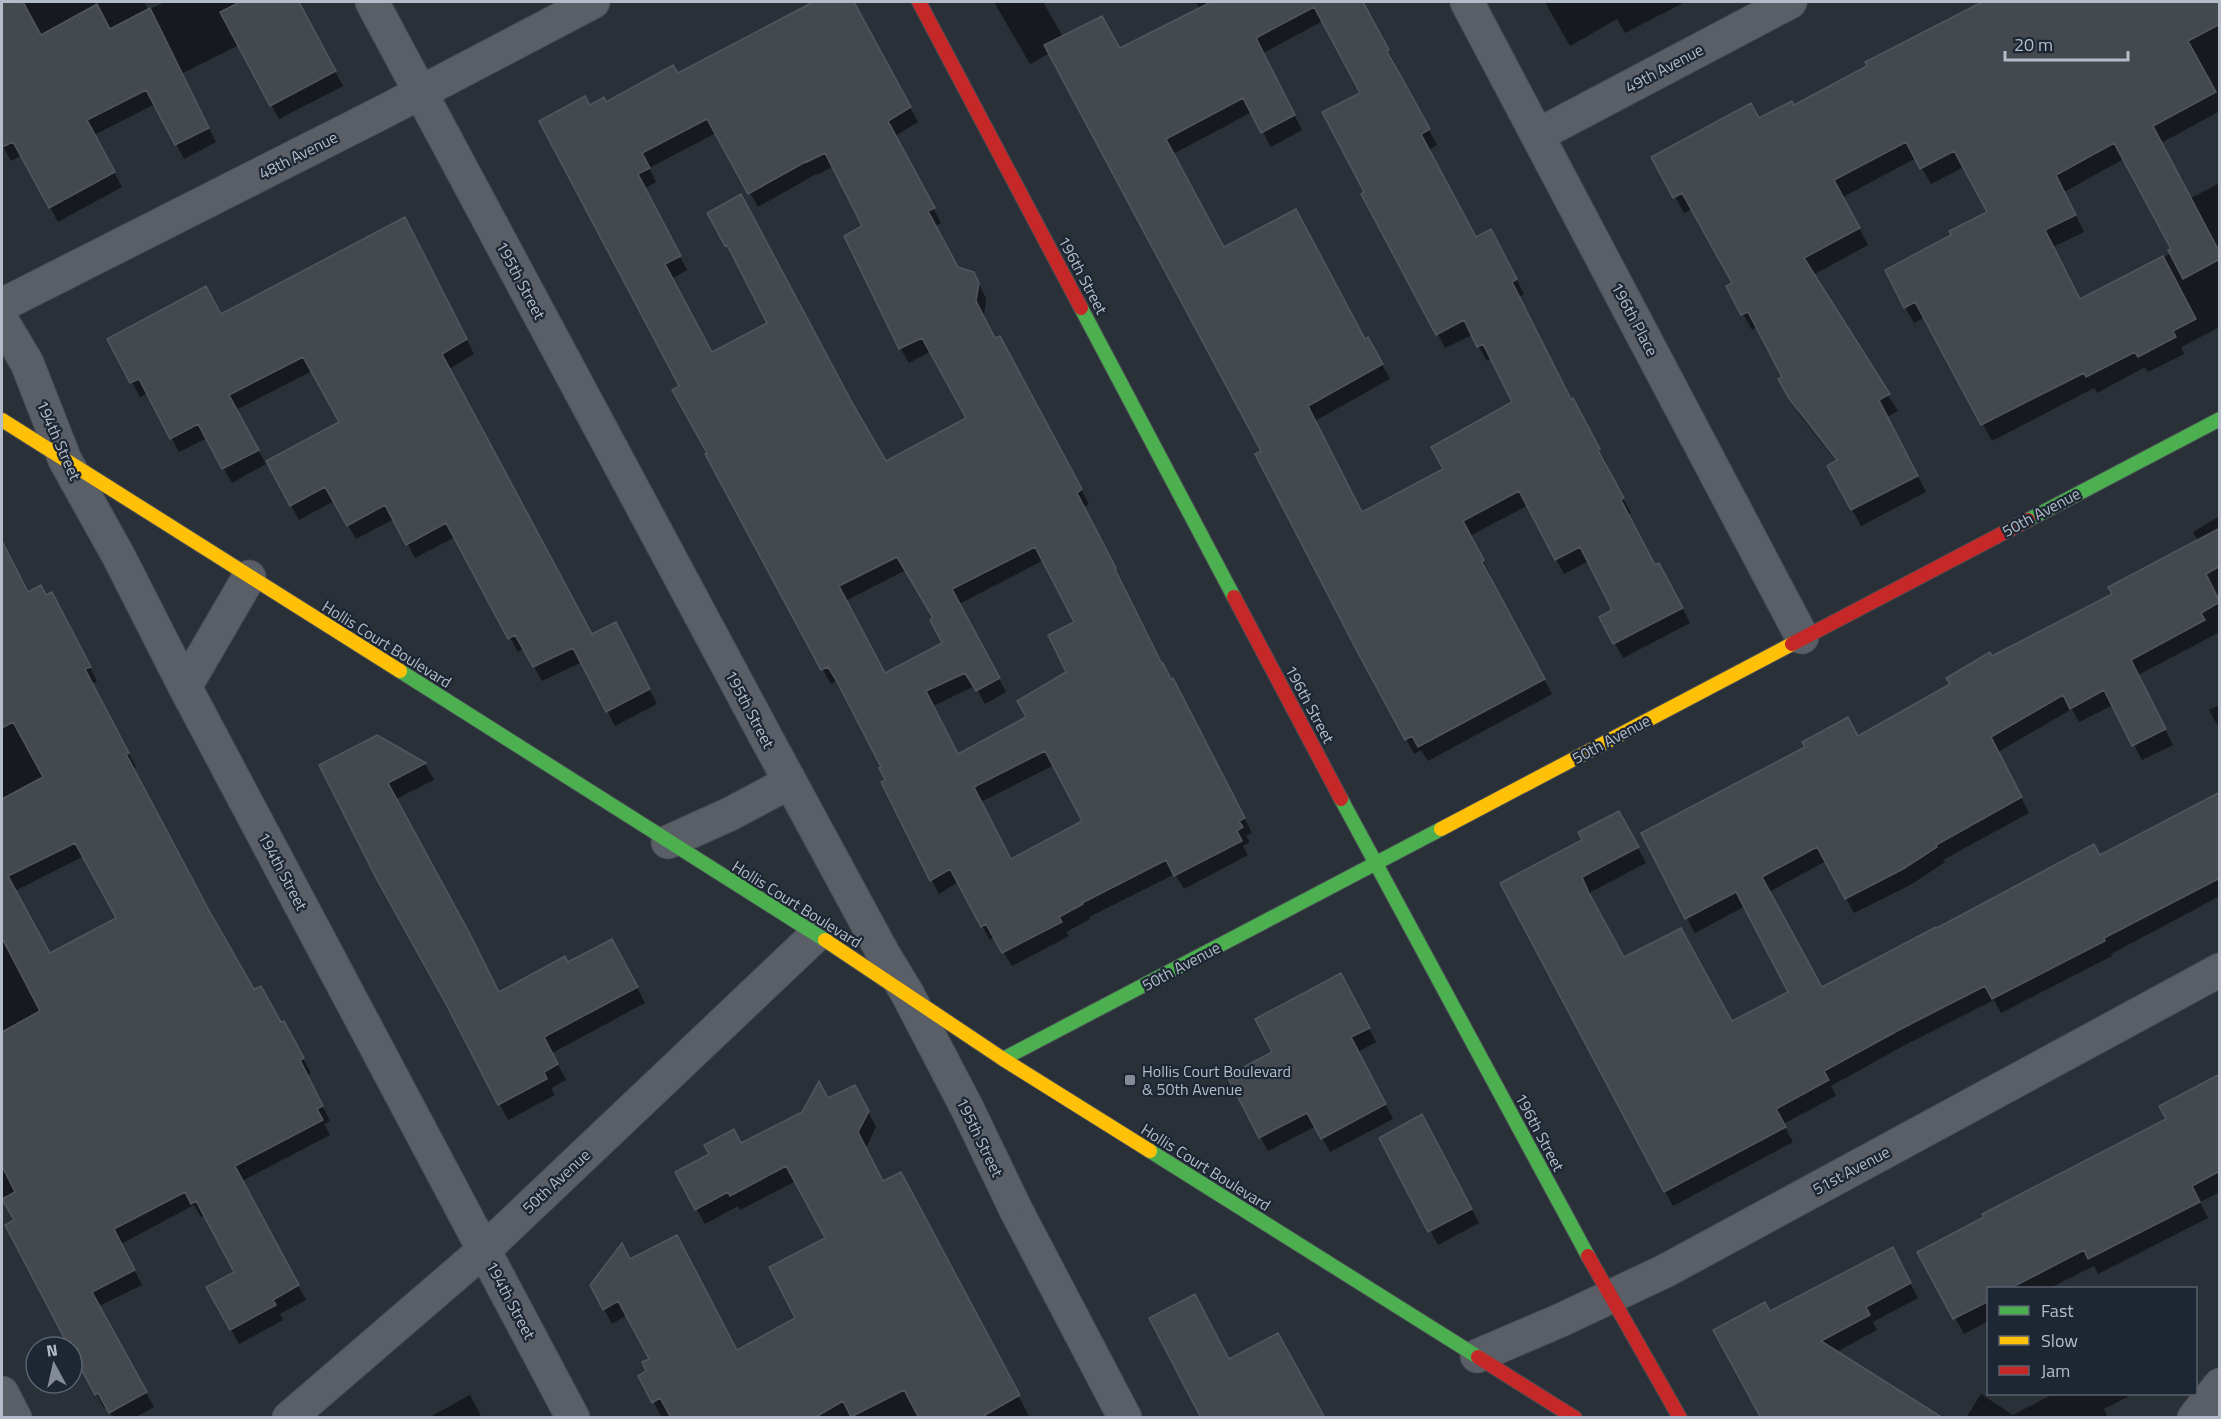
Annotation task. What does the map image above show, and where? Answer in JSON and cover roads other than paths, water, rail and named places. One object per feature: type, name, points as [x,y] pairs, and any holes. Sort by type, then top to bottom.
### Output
[{"type":"street","name":"195th Street","points":[[372,2],[790,782],[907,993],[967,1108],[1016,1210],[1125,1418]]},
{"type":"street","name":"48th Avenue","points":[[2,305],[420,93],[593,2]]},
{"type":"street","name":"196th Street","points":[[919,2],[1376,864],[1610,1296],[1680,1418]]},
{"type":"street","name":"196th Place","points":[[1467,2],[1802,637]]},
{"type":"street","name":"49th Avenue","points":[[1538,135],[1790,2]]},
{"type":"street","name":"194th Street","points":[[2,321],[27,363],[65,460],[118,555],[185,687],[573,1418]]},
{"type":"street","name":"50th Avenue","points":[[1003,1059],[2220,419]]},
{"type":"street","name":"Hollis Court Boulevard","points":[[2,420],[907,993],[1003,1059],[1575,1418]]},
{"type":"street","points":[[185,687],[249,577]]},
{"type":"street","points":[[668,842],[730,814],[790,782]]},
{"type":"street","name":"50th Avenue","points":[[289,1418],[484,1250],[816,935]]},
{"type":"street","name":"51st Avenue","points":[[1477,1356],[1546,1327],[1665,1271],[2220,970]]},
{"type":"street","points":[[2194,1418],[2220,1385]]},
{"type":"street","points":[[2,1393],[15,1418]]},
{"type":"place","name":"Hollis Court Boulevard & 50th Avenue","points":[[1130,1080]]}]
